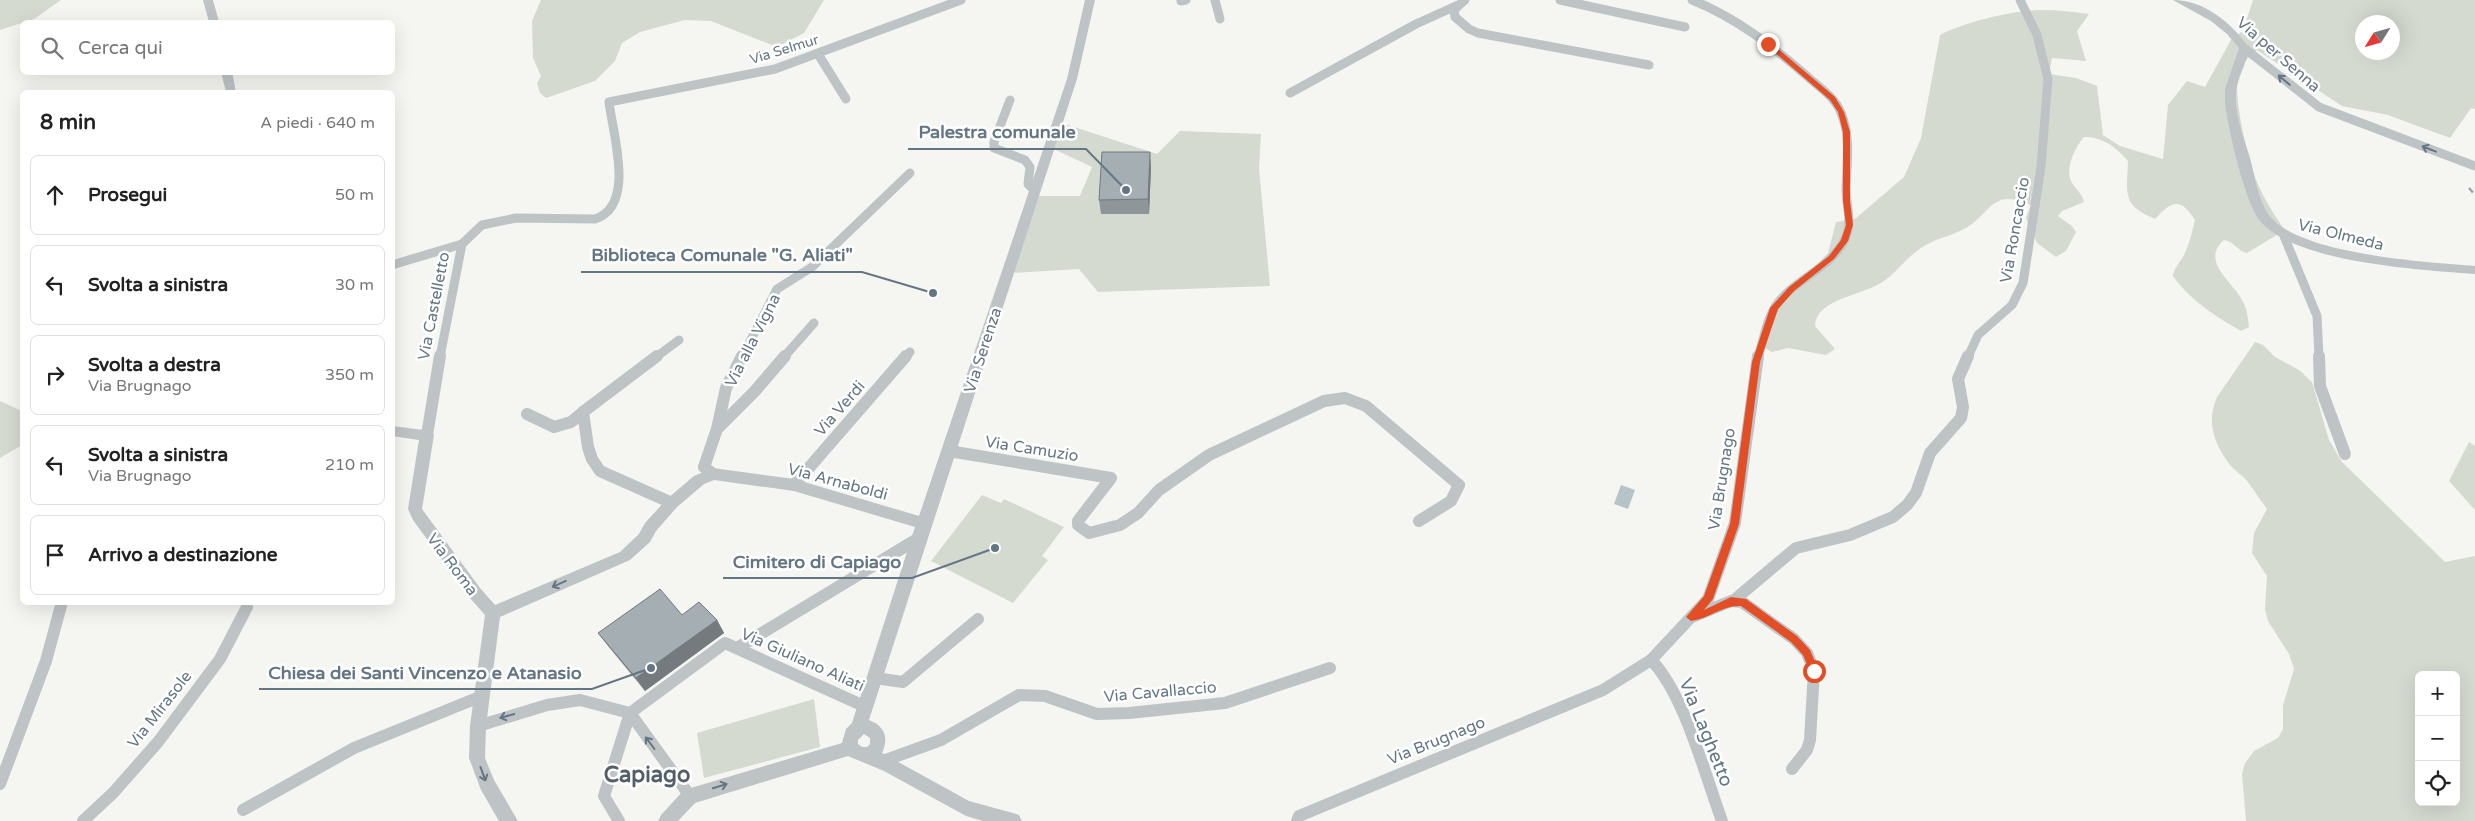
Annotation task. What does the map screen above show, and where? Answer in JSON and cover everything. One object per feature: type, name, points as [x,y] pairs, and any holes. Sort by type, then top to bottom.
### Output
[{"type":"street","points":[[208,0],[213,20]]},
{"type":"street","name":"Via Selmur","points":[[609,102],[775,69],[961,0]]},
{"type":"street","name":"Via Serenza","points":[[864,749],[851,736],[865,729],[868,703],[875,678],[919,538],[1072,79],[1090,0]]},
{"type":"street","points":[[1181,0],[1186,0]]},
{"type":"street","points":[[1215,0],[1220,18]]},
{"type":"street","points":[[1560,0],[1685,27]]},
{"type":"street","name":"Via Brugnago","points":[[1297,821],[1299,816],[1603,690],[1652,660],[1708,599],[1735,524],[1756,362],[1774,308],[1791,289],[1832,257],[1844,241],[1850,225],[1846,201],[1847,132],[1841,112],[1833,99],[1752,30],[1721,12],[1692,0]]},
{"type":"street","name":"Via Roncaccio","points":[[1691,617],[1733,601],[1796,548],[1850,535],[1892,517],[1907,505],[1916,492],[1930,453],[1961,418],[1963,407],[1958,379],[1978,335],[1987,325],[2012,305],[2023,283],[2041,167],[2048,79],[2038,35],[2020,0]]},
{"type":"street","name":"Via per Senna","points":[[2178,0],[2214,18],[2231,32],[2244,48],[2319,107],[2475,166]]},
{"type":"street","points":[[1461,2],[1454,10],[1455,18],[1469,29],[1478,33],[1649,66]]},
{"type":"street","points":[[1290,93],[1416,24],[1461,2]]},
{"type":"street","name":"Via Olmeda","points":[[2244,48],[2242,59],[2232,82],[2232,107],[2250,178],[2264,218],[2284,236],[2296,242],[2381,261],[2475,270]]},
{"type":"street","points":[[818,54],[846,99]]},
{"type":"street","points":[[227,75],[230,90]]},
{"type":"street","points":[[1010,100],[994,142],[994,148],[1025,160],[1030,167],[1028,184],[1035,191]]},
{"type":"street","name":"Via Castelletto","points":[[427,436],[445,324],[462,244],[482,225],[496,221],[516,218],[595,219],[611,212],[620,191],[620,182],[609,102]]},
{"type":"street","name":"Via alla Vigna","points":[[713,474],[704,468],[717,429],[726,388],[777,289],[812,268],[910,173]]},
{"type":"street","points":[[2284,236],[2317,316],[2320,386],[2345,454]]},
{"type":"street","points":[[395,264],[462,244]]},
{"type":"street","points":[[717,429],[756,391],[814,323]]},
{"type":"street","points":[[527,414],[554,427],[571,422],[679,340]]},
{"type":"street","name":"Via Verdi","points":[[794,485],[910,352]]},
{"type":"street","name":"Via Camuzio","points":[[949,450],[1111,478],[1078,521],[1078,526],[1089,533],[1120,525],[1138,513],[1159,490],[1209,455],[1324,401],[1345,398],[1366,406],[1459,485],[1451,500],[1419,521]]},
{"type":"street","points":[[584,412],[588,448],[592,459],[600,471],[672,503]]},
{"type":"street","points":[[395,432],[427,436]]},
{"type":"street","name":"Via Roma","points":[[427,436],[416,510],[425,528],[475,593],[493,613]]},
{"type":"street","points":[[509,821],[487,784],[477,758],[478,726],[493,613],[625,556],[637,546],[650,527],[672,503],[699,480],[713,474]]},
{"type":"street","name":"Via Arnaboldi","points":[[713,474],[794,485],[924,523]]},
{"type":"street","points":[[619,821],[604,796],[630,713],[731,645],[919,538]]},
{"type":"street","points":[[1733,601],[1742,602],[1794,639],[1807,653],[1814,671],[1810,740],[1807,750],[1792,769]]},
{"type":"street","points":[[0,784],[46,661],[61,605]]},
{"type":"street","name":"Via Mirasole","points":[[83,821],[113,793],[158,742],[220,659],[247,607]]},
{"type":"street","points":[[875,678],[903,682],[978,620]]},
{"type":"street","name":"Via Giuliano Aliati","points":[[731,645],[868,703]]},
{"type":"street","name":"Via Laghetto","points":[[1652,660],[1662,672],[1679,703],[1722,821]]},
{"type":"street","name":"Via Cavallaccio","points":[[888,763],[941,740],[1019,696],[1045,696],[1097,714],[1129,713],[1225,703],[1330,668]]},
{"type":"street","points":[[243,810],[354,748],[482,696]]},
{"type":"street","points":[[478,726],[547,705],[580,700],[630,713],[690,796]]},
{"type":"street","points":[[666,821],[690,796],[864,749],[878,735],[865,729]]},
{"type":"street","points":[[864,749],[966,808],[987,818],[1013,821]]},
{"type":"shaded area","points":[[0,0],[61,0],[34,19],[20,20],[20,24],[0,30]]},
{"type":"shaded area","points":[[541,0],[824,0],[804,33],[777,47],[711,21],[685,20],[640,32],[622,43],[615,61],[595,81],[546,98],[540,93],[537,83],[541,76],[533,58],[532,21]]},
{"type":"shaded area","points":[[2253,0],[2475,0],[2475,109],[2471,108],[2450,138],[2388,115],[2342,106],[2257,50],[2239,70],[2237,93],[2239,108],[2249,157],[2256,180],[2285,230],[2247,253],[2224,240],[2217,248],[2215,256],[2220,271],[2244,303],[2247,313],[2249,327],[2241,331],[2213,314],[2195,300],[2173,276],[2186,251],[2192,233],[2195,220],[2190,212],[2185,207],[2175,204],[2155,219],[2136,209],[2128,197],[2128,161],[2109,144],[2097,138],[2084,137],[2074,152],[2069,176],[2084,202],[2062,211],[2058,216],[2072,226],[2076,232],[2066,251],[2056,257],[2037,243],[2026,218],[2031,205],[2013,199],[2001,200],[1993,204],[1966,228],[1918,250],[1881,283],[1840,299],[1823,310],[1817,317],[1815,326],[1835,349],[1826,355],[1788,348],[1772,352],[1762,346],[1765,320],[1828,253],[1836,222],[1855,219],[1904,177],[1921,138],[1940,35],[1976,21],[2018,12],[2048,10],[2089,14],[2077,31],[2086,61],[2052,58],[2049,74],[2076,78],[2097,86],[2103,135],[2120,146],[2163,159],[2168,105],[2187,81],[2205,87],[2232,38],[2243,31]]},
{"type":"shaded area","points":[[1062,123],[1157,154],[1180,131],[1261,134],[1259,168],[1270,286],[1098,292],[1079,269],[1011,273],[1037,196],[1080,196],[1092,167],[1054,149]]},
{"type":"shaded area","points":[[2255,342],[2263,345],[2275,357],[2299,370],[2312,382],[2329,440],[2342,462],[2445,562],[2475,556],[2475,821],[2246,821],[2242,774],[2245,763],[2254,751],[2278,738],[2283,729],[2283,705],[2294,669],[2289,654],[2268,621],[2265,609],[2267,576],[2252,553],[2254,533],[2267,509],[2247,481],[2224,457],[2213,432],[2212,415],[2217,397]]},
{"type":"shaded area","points":[[0,401],[20,410],[20,446],[0,458]]},
{"type":"shaded area","points":[[2469,442],[2475,446],[2475,510],[2449,481]]},
{"type":"shaded area","points":[[1621,485],[1635,490],[1628,509],[1614,504]]},
{"type":"shaded area","points":[[982,495],[1001,503],[1004,499],[1064,527],[1042,556],[1048,560],[1013,603],[931,561]]},
{"type":"shaded area","points":[[814,699],[820,747],[704,778],[697,733]]},
{"type":"building","points":[[1102,152],[1150,152],[1148,199],[1099,200]]},
{"type":"building","points":[[660,589],[682,615],[699,602],[717,620],[636,678],[598,633]]},
{"type":"railway","points":[[2469,188],[2475,195]]},
{"type":"place","name":"Palestra comunale","points":[[1126,190]]},
{"type":"place","name":"Biblioteca Comunale \"G. Aliati\"","points":[[933,293]]},
{"type":"place","name":"Cimitero di Capiago","points":[[995,548]]},
{"type":"place","name":"Chiesa dei Santi Vincenzo e Atanasio","points":[[651,668]]},
{"type":"district","name":"Capiago","points":[[647,774]]},
{"type":"route","points":[[1768,44],[1833,99],[1841,112],[1847,132],[1848,171],[1846,201],[1850,225],[1844,241],[1832,257],[1791,289],[1774,308],[1756,362],[1735,524],[1708,599],[1691,617],[1698,616],[1731,601],[1742,602],[1794,639],[1807,653],[1814,671]]}]
